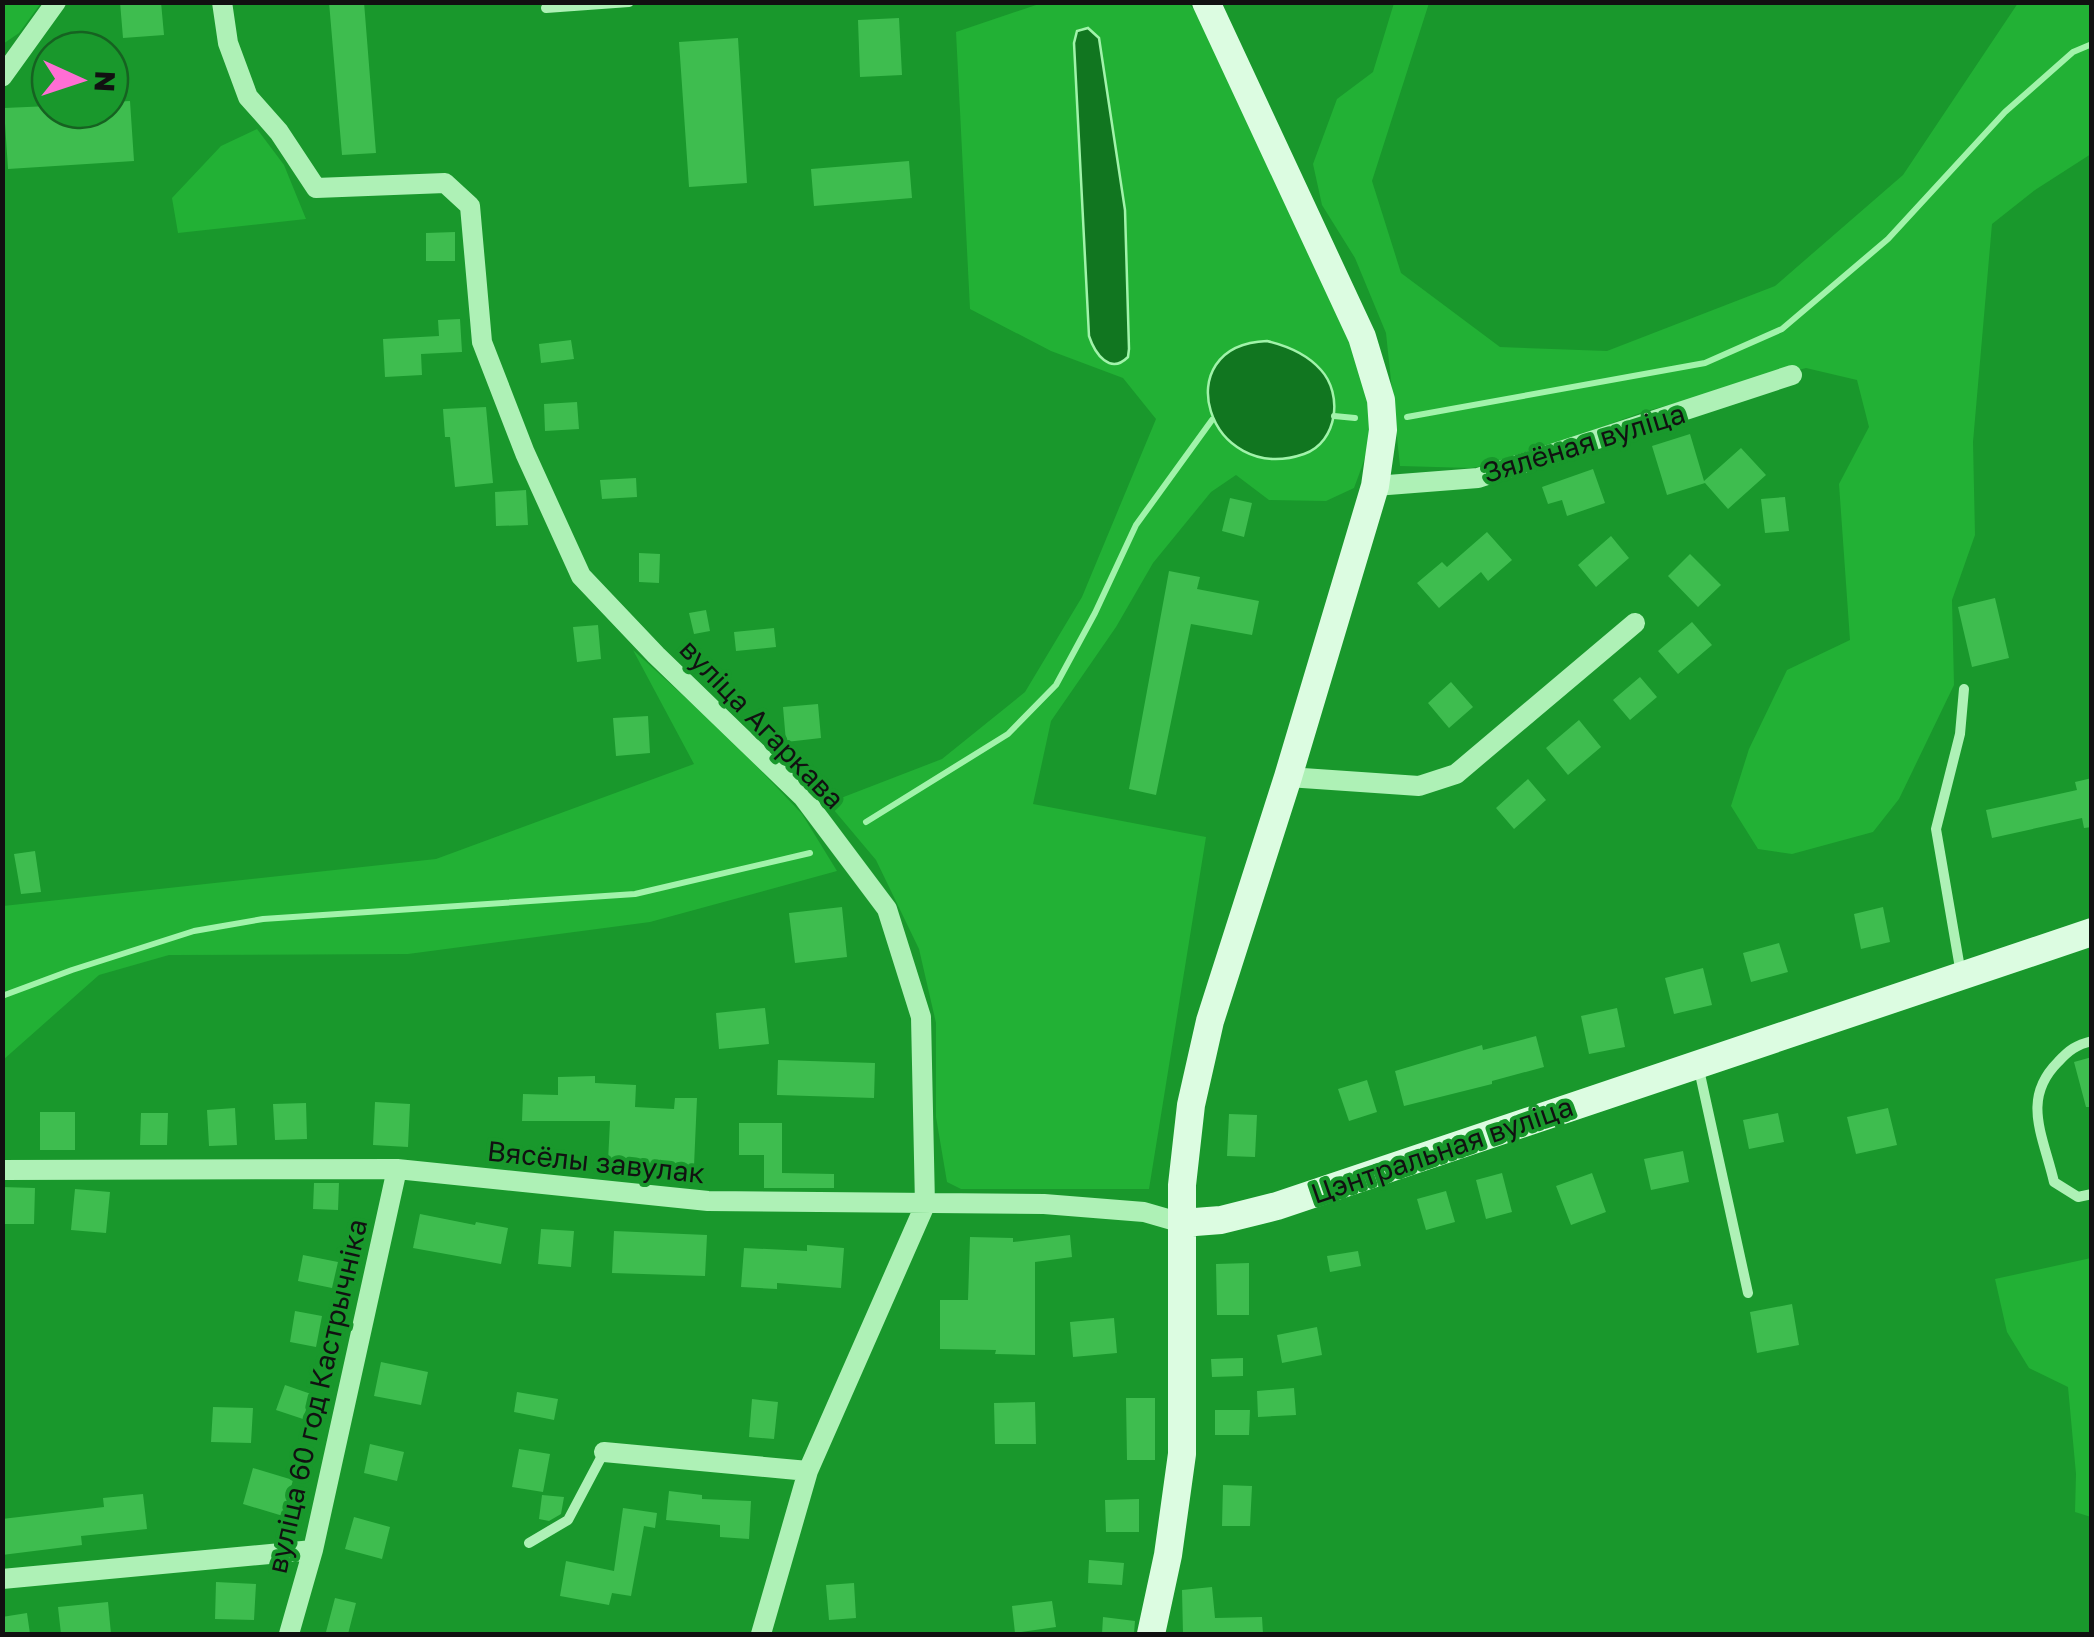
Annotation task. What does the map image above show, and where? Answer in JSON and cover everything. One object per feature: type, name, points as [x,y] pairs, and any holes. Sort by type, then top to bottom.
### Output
[{"type":"street","points":[[2,77],[56,2]]},
{"type":"street","name":"вуліца Агаркава","points":[[222,2],[228,43],[248,97],[279,132],[316,188],[444,183],[470,206],[482,342],[525,454],[581,576],[656,655],[802,796],[887,909],[921,1017],[925,1205],[808,1471],[760,1634]]},
{"type":"street","points":[[1152,1634],[1182,1454],[1182,1223],[1186,1145],[1199,1064],[1375,486],[1383,430],[1382,400],[1374,369],[1206,2]]},
{"type":"street","name":"Зялёная вуліца","points":[[1375,486],[1478,478],[1792,375]]},
{"type":"street","points":[[1288,777],[1420,786],[1456,774],[1635,624]]},
{"type":"street","name":"Цэнтральная вуліца","points":[[1182,1223],[1221,1220],[1277,1206],[2092,932]]},
{"type":"street","name":"Вясёлы завулак","points":[[2,1170],[397,1169],[708,1201],[1044,1204],[1144,1212],[1182,1223]]},
{"type":"street","name":"вуліца 60 год Кастрычніка","points":[[289,1634],[313,1550],[397,1169]]},
{"type":"street","points":[[604,1452],[808,1471]]},
{"type":"street","points":[[2,1579],[313,1550]]},
{"type":"lane","points":[[546,8],[629,2]]},
{"type":"lane","points":[[1961,975],[1936,828],[1960,734],[1964,689]]},
{"type":"lane","points":[[2092,1041],[2073,1046],[2063,1056],[2042,1078],[2035,1100],[2054,1182],[2078,1197],[2092,1194]]},
{"type":"lane","points":[[1698,1064],[1748,1293]]},
{"type":"lane","points":[[529,1543],[568,1520],[604,1452]]},
{"type":"shaded area","points":[[3,2],[41,3],[19,33],[3,44]]},
{"type":"shaded area","points":[[1042,3],[1188,3],[1206,22],[1364,374],[1370,432],[1354,488],[1326,501],[1269,500],[1236,475],[1211,492],[1153,563],[1116,627],[1051,721],[1033,804],[1206,837],[1149,1189],[961,1189],[947,1182],[936,1117],[936,1023],[919,949],[876,860],[828,803],[942,759],[1025,692],[1082,597],[1156,419],[1123,378],[1051,351],[970,309],[956,32]],"holes":[[[1082,28],[1088,28],[1099,38],[1125,210],[1129,349],[1128,357],[1118,364],[1092,345],[1089,336],[1074,43]],[[1267,341],[1296,350],[1301,455],[1257,456],[1211,377],[1233,350]]]},
{"type":"shaded area","points":[[1394,3],[1429,3],[1372,181],[1401,273],[1500,347],[1607,351],[1775,286],[1903,175],[2018,3],[2091,3],[2091,154],[1992,224],[1973,442],[1975,535],[1952,600],[1954,685],[1899,799],[1873,832],[1792,854],[1758,849],[1731,806],[1749,749],[1787,670],[1850,640],[1839,484],[1869,427],[1857,380],[1806,368],[1643,412],[1502,463],[1471,468],[1400,466],[1386,333],[1355,258],[1322,205],[1313,164],[1337,99],[1373,72]]},
{"type":"shaded area","points":[[1088,28],[1099,38],[1125,210],[1129,349],[1128,357],[1115,364],[1099,355],[1089,336],[1074,43],[1077,31]]},
{"type":"shaded area","points":[[257,129],[284,165],[306,219],[178,233],[172,198],[221,146]]},
{"type":"shaded area","points":[[1267,341],[1310,359],[1328,380],[1332,392],[1334,416],[1330,428],[1315,448],[1304,454],[1271,459],[1243,451],[1223,434],[1211,411],[1208,387],[1216,365],[1235,348]]},
{"type":"shaded area","points":[[633,650],[729,737],[802,814],[837,871],[650,922],[408,954],[169,955],[99,975],[3,1060],[3,906],[436,859],[694,764]]},
{"type":"shaded area","points":[[2091,1258],[2091,1517],[2075,1512],[2076,1474],[2068,1387],[2029,1368],[2007,1332],[1995,1279]]},
{"type":"building","points":[[120,2],[161,2],[164,35],[130,37],[130,30],[122,30]]},
{"type":"building","points":[[329,2],[364,2],[376,153],[342,155]]},
{"type":"building","points":[[899,18],[902,75],[860,77],[858,20]]},
{"type":"building","points":[[738,38],[747,183],[689,187],[679,42]]},
{"type":"building","points":[[130,101],[134,161],[8,169],[4,108],[30,107],[30,130],[130,130]]},
{"type":"building","points":[[909,161],[912,198],[814,206],[811,169]]},
{"type":"building","points":[[455,232],[455,261],[426,261],[426,233]]},
{"type":"building","points":[[460,319],[462,352],[421,354],[422,375],[385,377],[383,339],[439,336],[438,320]]},
{"type":"building","points":[[571,340],[574,359],[541,363],[539,344]]},
{"type":"building","points":[[577,402],[579,429],[545,431],[544,404]]},
{"type":"building","points":[[486,407],[493,483],[455,487],[443,409]]},
{"type":"building","points":[[1690,434],[1704,481],[1741,448],[1766,475],[1728,509],[1705,483],[1667,495],[1652,446]]},
{"type":"building","points":[[1593,469],[1605,503],[1567,516],[1562,500],[1548,504],[1542,487]]},
{"type":"building","points":[[636,478],[637,497],[602,499],[600,480]]},
{"type":"building","points":[[526,490],[528,525],[496,526],[495,492]]},
{"type":"building","points":[[1785,497],[1789,531],[1765,533],[1761,499]]},
{"type":"building","points":[[1230,498],[1252,503],[1244,537],[1222,531]]},
{"type":"building","points":[[1487,532],[1512,560],[1488,581],[1481,572],[1439,608],[1417,583],[1442,562],[1447,567]]},
{"type":"building","points":[[1611,536],[1629,558],[1596,587],[1578,565]]},
{"type":"building","points":[[639,553],[660,554],[659,583],[639,582]]},
{"type":"building","points":[[1690,554],[1721,585],[1698,607],[1668,576]]},
{"type":"building","points":[[1169,571],[1200,577],[1197,589],[1259,601],[1252,635],[1191,624],[1156,795],[1129,789]]},
{"type":"building","points":[[1995,598],[2009,658],[1972,667],[1958,607]]},
{"type":"building","points":[[706,610],[710,631],[694,634],[689,613]]},
{"type":"building","points":[[1692,622],[1712,645],[1678,674],[1658,651]]},
{"type":"building","points":[[598,625],[601,659],[577,662],[573,627]]},
{"type":"building","points":[[774,628],[776,647],[736,651],[734,632]]},
{"type":"building","points":[[1640,677],[1657,697],[1630,720],[1613,700]]},
{"type":"building","points":[[1451,682],[1473,707],[1449,728],[1428,703]]},
{"type":"building","points":[[818,704],[821,738],[786,742],[783,707]]},
{"type":"building","points":[[648,716],[650,753],[616,756],[613,718]]},
{"type":"building","points":[[1579,720],[1601,747],[1568,775],[1546,748]]},
{"type":"building","points":[[2092,778],[2092,827],[2084,828],[2082,818],[1992,838],[1986,810],[2077,790],[2075,782]]},
{"type":"building","points":[[1528,779],[1546,800],[1514,829],[1496,808]]},
{"type":"building","points":[[35,851],[41,892],[21,894],[14,854]]},
{"type":"building","points":[[842,907],[847,957],[795,963],[789,913]]},
{"type":"building","points":[[1883,907],[1890,942],[1861,949],[1854,914]]},
{"type":"building","points":[[1779,943],[1788,972],[1751,982],[1743,953]]},
{"type":"building","points":[[1703,968],[1712,1005],[1674,1014],[1665,978]]},
{"type":"building","points":[[765,1008],[769,1044],[719,1049],[716,1013]]},
{"type":"building","points":[[1617,1008],[1625,1047],[1589,1054],[1581,1016]]},
{"type":"building","points":[[1536,1036],[1544,1067],[1404,1106],[1395,1071],[1482,1045],[1483,1050]]},
{"type":"building","points":[[2092,1057],[2092,1107],[2086,1107],[2074,1062]]},
{"type":"building","points":[[778,1060],[875,1063],[874,1098],[777,1095]]},
{"type":"building","points":[[595,1076],[595,1083],[636,1085],[635,1107],[674,1109],[675,1098],[697,1098],[694,1166],[608,1162],[610,1121],[522,1121],[523,1094],[558,1095],[558,1077]]},
{"type":"building","points":[[1367,1080],[1377,1112],[1349,1121],[1338,1089]]},
{"type":"building","points":[[375,1102],[410,1104],[408,1147],[373,1145]]},
{"type":"building","points":[[306,1103],[307,1139],[275,1140],[273,1104]]},
{"type":"building","points":[[235,1108],[237,1145],[209,1146],[207,1110]]},
{"type":"building","points":[[1888,1108],[1897,1145],[1856,1154],[1847,1117]]},
{"type":"building","points":[[40,1112],[75,1112],[75,1150],[40,1150]]},
{"type":"building","points":[[141,1113],[168,1113],[167,1145],[140,1145]]},
{"type":"building","points":[[1778,1113],[1784,1142],[1749,1149],[1743,1120]]},
{"type":"building","points":[[1229,1114],[1257,1115],[1255,1157],[1227,1156]]},
{"type":"building","points":[[739,1123],[782,1123],[782,1173],[834,1174],[834,1188],[764,1188],[764,1155],[739,1155]]},
{"type":"building","points":[[1683,1151],[1689,1182],[1651,1190],[1644,1159]]},
{"type":"building","points":[[1502,1173],[1512,1212],[1486,1219],[1476,1180]]},
{"type":"building","points":[[1592,1173],[1606,1212],[1571,1225],[1556,1186]]},
{"type":"building","points":[[314,1183],[339,1183],[338,1210],[313,1209]]},
{"type":"building","points":[[2,1187],[35,1188],[34,1224],[2,1224]]},
{"type":"building","points":[[75,1189],[110,1192],[106,1233],[71,1230]]},
{"type":"building","points":[[1446,1191],[1455,1222],[1426,1230],[1417,1199]]},
{"type":"building","points":[[420,1214],[508,1228],[501,1264],[413,1248]]},
{"type":"building","points":[[541,1229],[574,1231],[571,1267],[538,1264]]},
{"type":"building","points":[[614,1231],[707,1235],[705,1276],[612,1273]]},
{"type":"building","points":[[1070,1235],[1072,1257],[1035,1262],[1035,1355],[940,1349],[940,1300],[968,1300],[970,1237],[1013,1238],[1013,1242]]},
{"type":"building","points":[[807,1245],[844,1248],[841,1288],[777,1283],[777,1289],[741,1287],[744,1248],[807,1251]]},
{"type":"building","points":[[1358,1251],[1361,1266],[1330,1272],[1327,1256]]},
{"type":"building","points":[[303,1255],[338,1262],[332,1288],[298,1281]]},
{"type":"building","points":[[1249,1263],[1249,1315],[1217,1315],[1216,1264]]},
{"type":"building","points":[[1792,1304],[1799,1345],[1757,1353],[1750,1312]]},
{"type":"building","points":[[295,1311],[322,1316],[316,1347],[290,1342]]},
{"type":"building","points":[[1114,1318],[1117,1353],[1073,1357],[1070,1322]]},
{"type":"building","points":[[1317,1327],[1322,1355],[1282,1363],[1277,1335]]},
{"type":"building","points":[[1243,1358],[1243,1376],[1212,1377],[1211,1359]]},
{"type":"building","points":[[381,1362],[428,1372],[421,1405],[374,1396]]},
{"type":"building","points":[[285,1385],[311,1394],[303,1419],[276,1410]]},
{"type":"building","points":[[1294,1388],[1296,1415],[1258,1417],[1257,1391]]},
{"type":"building","points":[[517,1392],[558,1399],[554,1420],[514,1412]]},
{"type":"building","points":[[1126,1398],[1155,1398],[1155,1460],[1127,1460]]},
{"type":"building","points":[[752,1399],[778,1402],[774,1439],[749,1437]]},
{"type":"building","points":[[1035,1402],[1036,1444],[995,1444],[994,1403]]},
{"type":"building","points":[[213,1407],[253,1408],[251,1443],[211,1442]]},
{"type":"building","points":[[1215,1410],[1250,1410],[1249,1435],[1215,1435]]},
{"type":"building","points":[[370,1444],[404,1452],[397,1481],[364,1473]]},
{"type":"building","points":[[519,1449],[550,1454],[543,1492],[512,1487]]},
{"type":"building","points":[[253,1468],[293,1480],[283,1516],[243,1504]]},
{"type":"building","points":[[1223,1485],[1252,1486],[1250,1526],[1222,1526]]},
{"type":"building","points":[[669,1491],[702,1495],[702,1499],[751,1501],[749,1539],[720,1537],[720,1525],[666,1520]]},
{"type":"building","points":[[143,1494],[147,1529],[81,1536],[82,1545],[2,1555],[2,1519],[104,1507],[103,1498]]},
{"type":"building","points":[[542,1495],[564,1497],[561,1514],[549,1521],[539,1519]]},
{"type":"building","points":[[1139,1499],[1139,1532],[1106,1532],[1105,1500]]},
{"type":"building","points":[[623,1508],[657,1513],[655,1528],[644,1526],[631,1596],[612,1593],[609,1605],[560,1596],[566,1561],[614,1571]]},
{"type":"building","points":[[354,1517],[390,1527],[382,1559],[345,1549]]},
{"type":"building","points":[[1089,1560],[1124,1563],[1122,1585],[1088,1583]]},
{"type":"building","points":[[216,1582],[256,1584],[254,1620],[215,1619]]},
{"type":"building","points":[[854,1583],[856,1618],[829,1620],[826,1585]]},
{"type":"building","points":[[1212,1587],[1215,1618],[1262,1617],[1263,1634],[1183,1634],[1182,1590]]},
{"type":"building","points":[[335,1598],[356,1603],[348,1634],[326,1632]]},
{"type":"building","points":[[1052,1601],[1056,1627],[1015,1633],[1012,1606]]},
{"type":"building","points":[[108,1602],[111,1634],[61,1634],[58,1607]]},
{"type":"building","points":[[27,1613],[30,1634],[2,1634],[2,1617]]},
{"type":"building","points":[[1103,1617],[1135,1621],[1134,1634],[1102,1634]]},
{"type":"waterway","points":[[1407,417],[1705,363],[1782,329],[1888,239],[2005,112],[2073,52],[2092,44]]},
{"type":"waterway","points":[[1334,416],[1355,418]]},
{"type":"waterway","points":[[866,822],[1008,734],[1056,685],[1136,525],[1212,420]]},
{"type":"waterway","points":[[2,996],[194,931],[263,919],[635,894],[810,853]]}]
